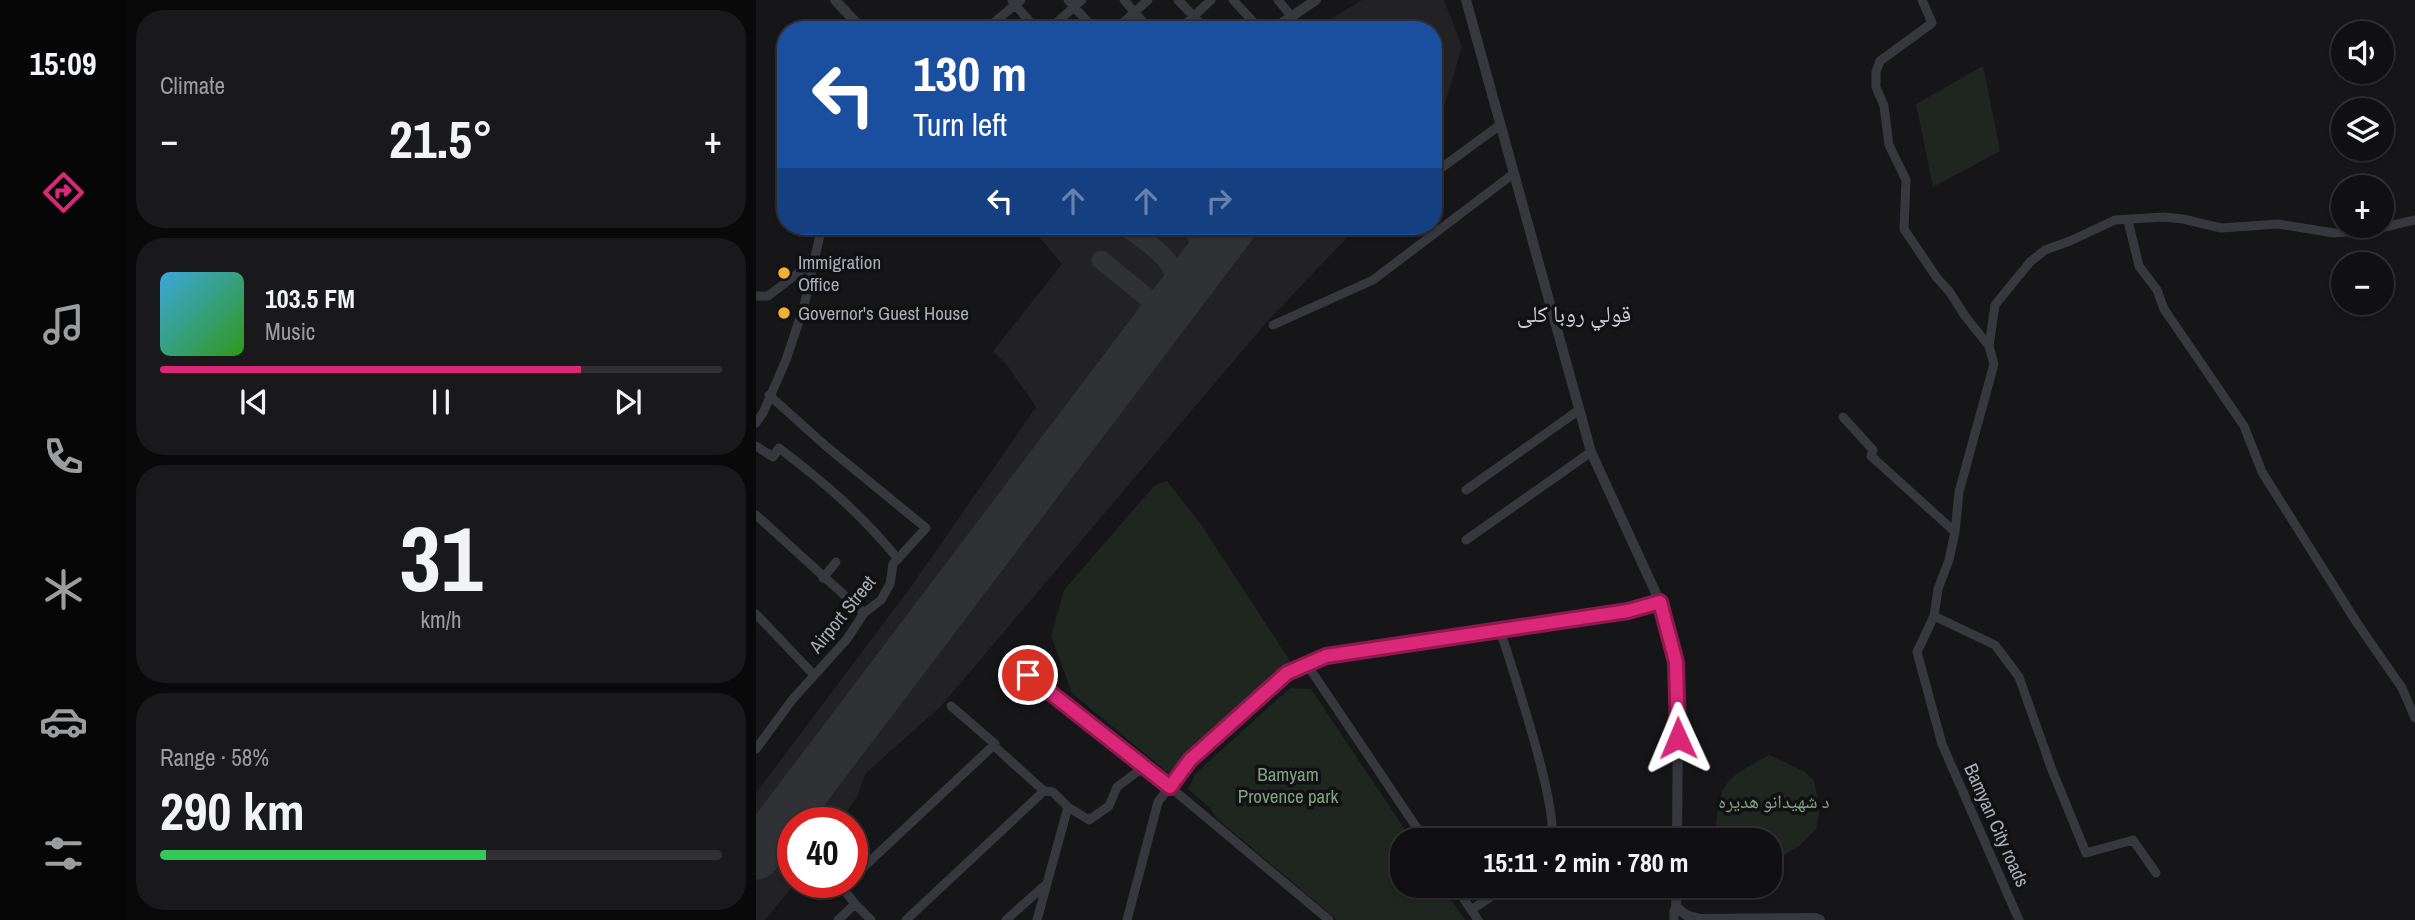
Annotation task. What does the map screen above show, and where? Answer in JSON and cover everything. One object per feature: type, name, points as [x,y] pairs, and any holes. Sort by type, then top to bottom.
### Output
[{"type":"street","points":[[835,0],[855,21]]},
{"type":"street","points":[[1124,0],[1142,21]]},
{"type":"street","points":[[1126,21],[1148,0]]},
{"type":"street","points":[[1178,0],[1199,21]]},
{"type":"street","points":[[1189,21],[1211,0]]},
{"type":"street","points":[[1233,0],[1253,21]]},
{"type":"street","points":[[1278,0],[1292,17]]},
{"type":"street","points":[[1286,21],[1316,0]]},
{"type":"street","points":[[1466,0],[1513,174],[1552,303],[1591,452],[1660,602],[1676,662],[1677,828]]},
{"type":"street","points":[[1922,0],[1932,23],[1880,61],[1875,72],[1876,87],[1884,106],[1889,145],[1906,180],[1904,229],[1937,278],[1989,346]]},
{"type":"street","points":[[995,21],[1016,2],[1030,21]]},
{"type":"street","points":[[1057,21],[1075,2],[1089,21]]},
{"type":"street","points":[[1442,167],[1500,125]]},
{"type":"street","points":[[1442,228],[1513,174]]},
{"type":"street","name":"Bamyan City roads","points":[[2019,920],[1942,744],[1917,652],[1934,616],[1938,589],[1949,560],[1959,492],[1994,363],[1989,346],[1996,305],[2030,262],[2045,250],[2115,220],[2164,217],[2221,228],[2278,225],[2334,233],[2372,230],[2415,220]]},
{"type":"street","points":[[2128,221],[2139,266],[2157,290],[2164,309],[2244,426],[2262,472],[2357,623],[2402,688],[2415,718]]},
{"type":"street","points":[[756,423],[760,406],[769,395],[786,360],[804,306],[820,235]]},
{"type":"street","points":[[1273,325],[1373,280],[1432,235]]},
{"type":"street","points":[[756,296],[768,296],[802,270],[812,267]]},
{"type":"street","name":"Airport Street","points":[[756,749],[792,700],[847,639],[864,613],[880,600],[890,584],[893,564],[926,528],[827,447],[769,395]]},
{"type":"street","points":[[1466,490],[1578,410]]},
{"type":"street","points":[[1843,417],[1873,450],[1871,456],[1955,532]]},
{"type":"street","points":[[756,446],[773,457],[779,449],[825,483],[869,523],[898,559]]},
{"type":"street","points":[[1466,540],[1591,452]]},
{"type":"street","points":[[756,515],[864,613]]},
{"type":"street","points":[[823,578],[836,562]]},
{"type":"street","points":[[1127,920],[1158,802],[1190,760],[1287,673],[1326,656],[1628,611],[1660,602]]},
{"type":"street","points":[[756,614],[814,675]]},
{"type":"street","points":[[1934,616],[1995,645],[2019,677],[2052,770],[2086,853],[2133,840],[2156,873]]},
{"type":"street","points":[[1500,630],[1533,738],[1553,828]]},
{"type":"street","points":[[1009,659],[1145,766],[1329,920]]},
{"type":"street","points":[[1307,663],[1417,828]]},
{"type":"street","points":[[951,706],[1044,791],[1053,792],[1068,807],[1088,820],[1109,806],[1117,787],[1145,766]]},
{"type":"street","points":[[868,863],[995,744]]},
{"type":"street","points":[[906,920],[1044,791]]},
{"type":"street","points":[[1037,920],[1068,807]]},
{"type":"street","points":[[1006,920],[1045,885]]},
{"type":"street","points":[[850,898],[872,920]]},
{"type":"street","points":[[1463,898],[1478,920]]},
{"type":"street","points":[[1471,910],[1489,898]]},
{"type":"street","points":[[1674,920],[1676,898]]},
{"type":"street","points":[[838,920],[855,904]]},
{"type":"street","points":[[1676,907],[1686,915],[1700,919],[1820,920]]},
{"type":"shaded area","points":[[1362,0],[1444,0],[1462,47],[1442,113],[1442,21],[1328,21]]},
{"type":"shaded area","points":[[1038,235],[1349,235],[1265,324],[941,706],[865,774],[857,797],[850,807],[777,807],[777,898],[783,898],[765,920],[756,920],[756,793],[913,584],[1036,407],[1007,365],[993,351],[1062,264]]},
{"type":"green space","points":[[1983,66],[2000,151],[1933,187],[1916,104]]},
{"type":"green space","points":[[1167,481],[1202,526],[1290,661],[1168,773],[1072,693],[1051,636],[1064,590],[1154,486]]},
{"type":"green space","name":"Bamyam Provence park","points":[[1290,688],[1311,689],[1404,828],[1390,828],[1390,898],[1450,898],[1465,920],[1337,920],[1219,820],[1210,808],[1188,789],[1196,773]]},
{"type":"green space","name":"د شهیدانو هدیره","points":[[1769,755],[1804,771],[1814,781],[1820,807],[1816,829],[1799,846],[1782,856],[1782,828],[1716,828],[1723,789],[1744,769]]},
{"type":"taxiway","points":[[1137,235],[1164,256],[1170,265],[1176,287],[1175,301]]},
{"type":"taxiway","points":[[1196,235],[1200,246],[1198,270]]},
{"type":"taxiway","points":[[1101,260],[1149,299],[1154,317],[1151,333]]},
{"type":"runway","points":[[756,855],[1225,235]]},
{"type":"place","name":"Immigration Office","points":[[784,273]]},
{"type":"place","name":"Governor's Guest House","points":[[784,313]]},
{"type":"district","name":"قولي روبا کلی","points":[[1574,313]]},
{"type":"route","points":[[1028,675],[1170,787],[1190,760],[1287,673],[1307,663],[1326,656],[1628,611],[1660,602],[1676,662],[1678,738]]}]
